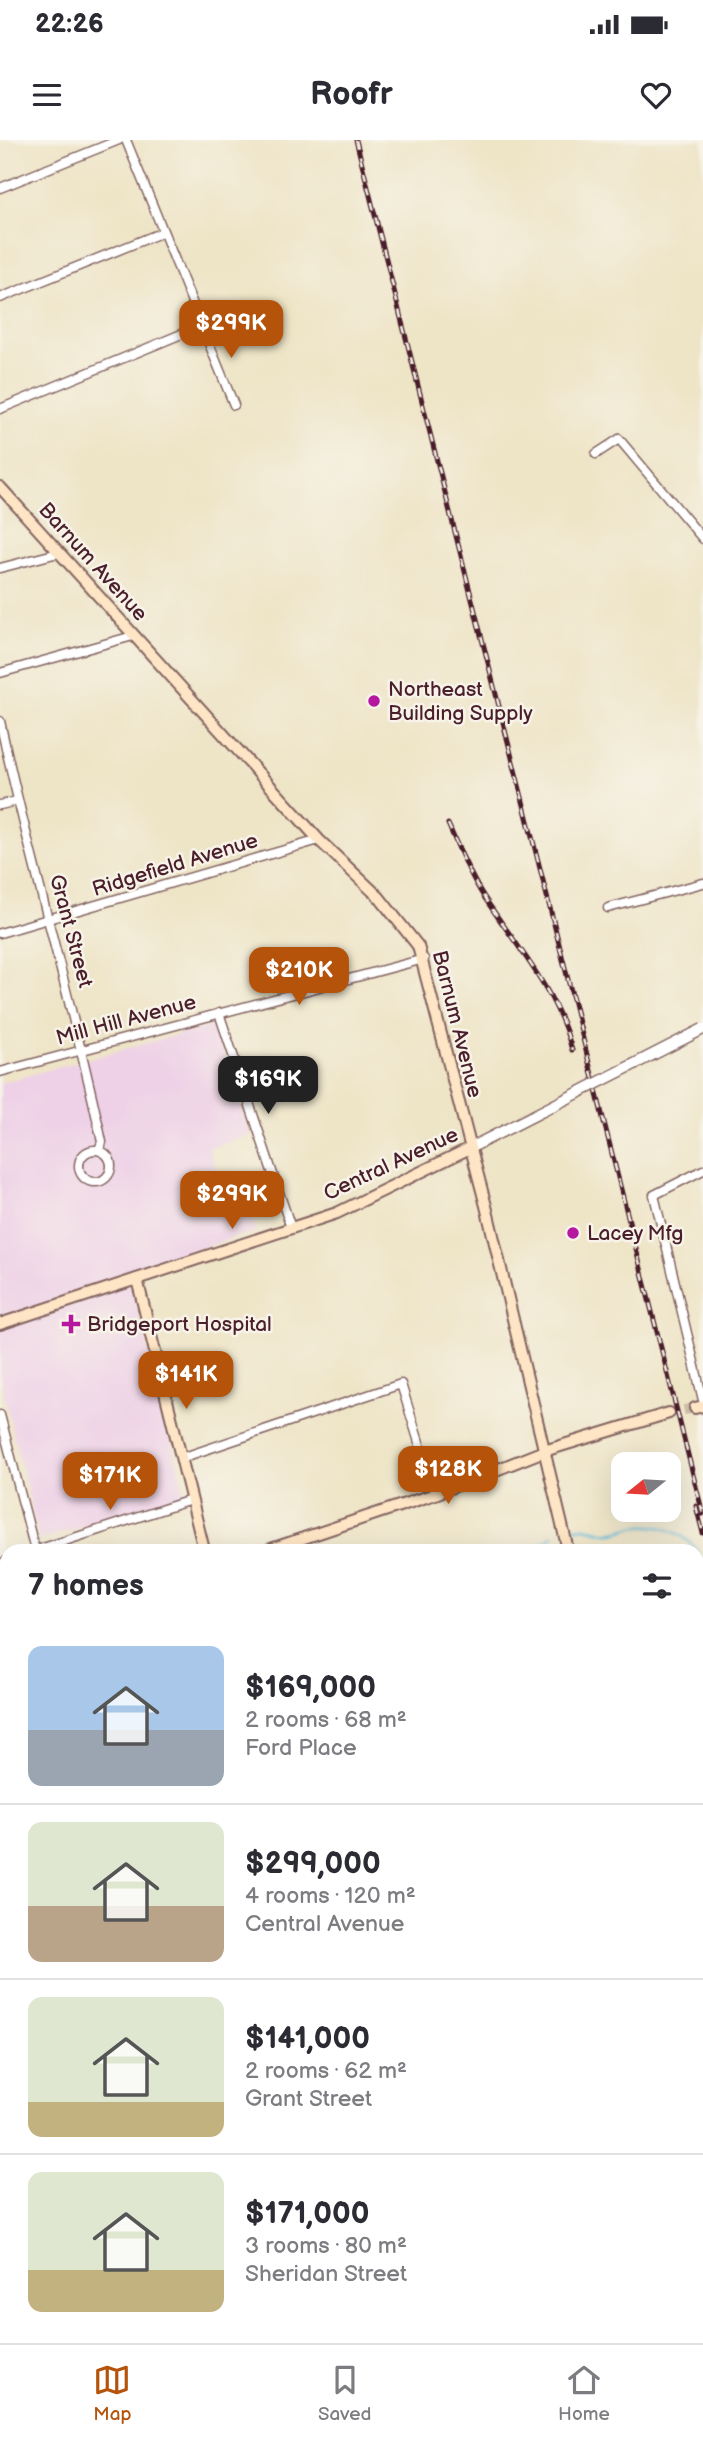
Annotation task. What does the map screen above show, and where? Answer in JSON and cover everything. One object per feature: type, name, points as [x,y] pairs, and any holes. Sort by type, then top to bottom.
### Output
[{"type":"main road","name":"Barnum Avenue","points":[[0,487],[319,839],[404,926],[424,959],[468,1149],[489,1218],[567,1544]]},
{"type":"main road","name":"Central Avenue","points":[[0,1324],[337,1213],[468,1149]]},
{"type":"main road","points":[[137,1279],[202,1544]]},
{"type":"main road","points":[[286,1544],[435,1494],[544,1451],[669,1413]]},
{"type":"street","points":[[0,188],[119,140]]},
{"type":"street","points":[[126,140],[234,405]]},
{"type":"street","points":[[0,298],[163,232]]},
{"type":"street","points":[[0,410],[201,326]]},
{"type":"street","points":[[596,454],[620,439],[703,539]]},
{"type":"street","points":[[0,568],[58,553]]},
{"type":"street","points":[[0,673],[133,636]]},
{"type":"street","name":"Grant Street","points":[[0,721],[17,801],[83,1050],[102,1142],[100,1150]]},
{"type":"street","points":[[0,805],[17,801]]},
{"type":"street","name":"Ridgefield Avenue","points":[[0,933],[49,921],[319,839]]},
{"type":"street","points":[[608,908],[703,883]]},
{"type":"street","name":"Mill Hill Avenue","points":[[0,1072],[424,959]]},
{"type":"street","points":[[219,1013],[291,1228]]},
{"type":"street","name":"Central Avenue","points":[[468,1149],[703,1029]]},
{"type":"street","name":"Grant Street","points":[[100,1150],[108,1156],[111,1171],[105,1179],[90,1181],[81,1174],[79,1164],[89,1151],[100,1150]]},
{"type":"street","points":[[700,1405],[653,1195],[703,1170]]},
{"type":"street","points":[[181,1458],[401,1384],[435,1494]]},
{"type":"street","points":[[0,1415],[34,1544]]},
{"type":"street","points":[[55,1544],[191,1500]]},
{"type":"shaded area","name":"Bridgeport Hospital","points":[[214,1025],[251,1135],[209,1148],[222,1191],[242,1187],[256,1231],[128,1270],[185,1494],[39,1540],[0,1379],[0,1083]]},
{"type":"waterway","points":[[575,1528],[607,1533],[639,1526],[660,1527],[678,1534],[690,1544]]},
{"type":"waterway","points":[[541,1544],[553,1536]]},
{"type":"tunnel","points":[[669,1413],[695,1408]]},
{"type":"railway","points":[[356,140],[703,1514]]},
{"type":"railway","points":[[448,824],[479,888],[546,988],[572,1050]]},
{"type":"railway","points":[[696,1506],[703,1533]]},
{"type":"place","name":"Northeast Building Supply","points":[[374,701]]},
{"type":"place","name":"Lacey Mfg","points":[[573,1233]]},
{"type":"place","name":"Bridgeport Hospital","points":[[71,1324]]}]
